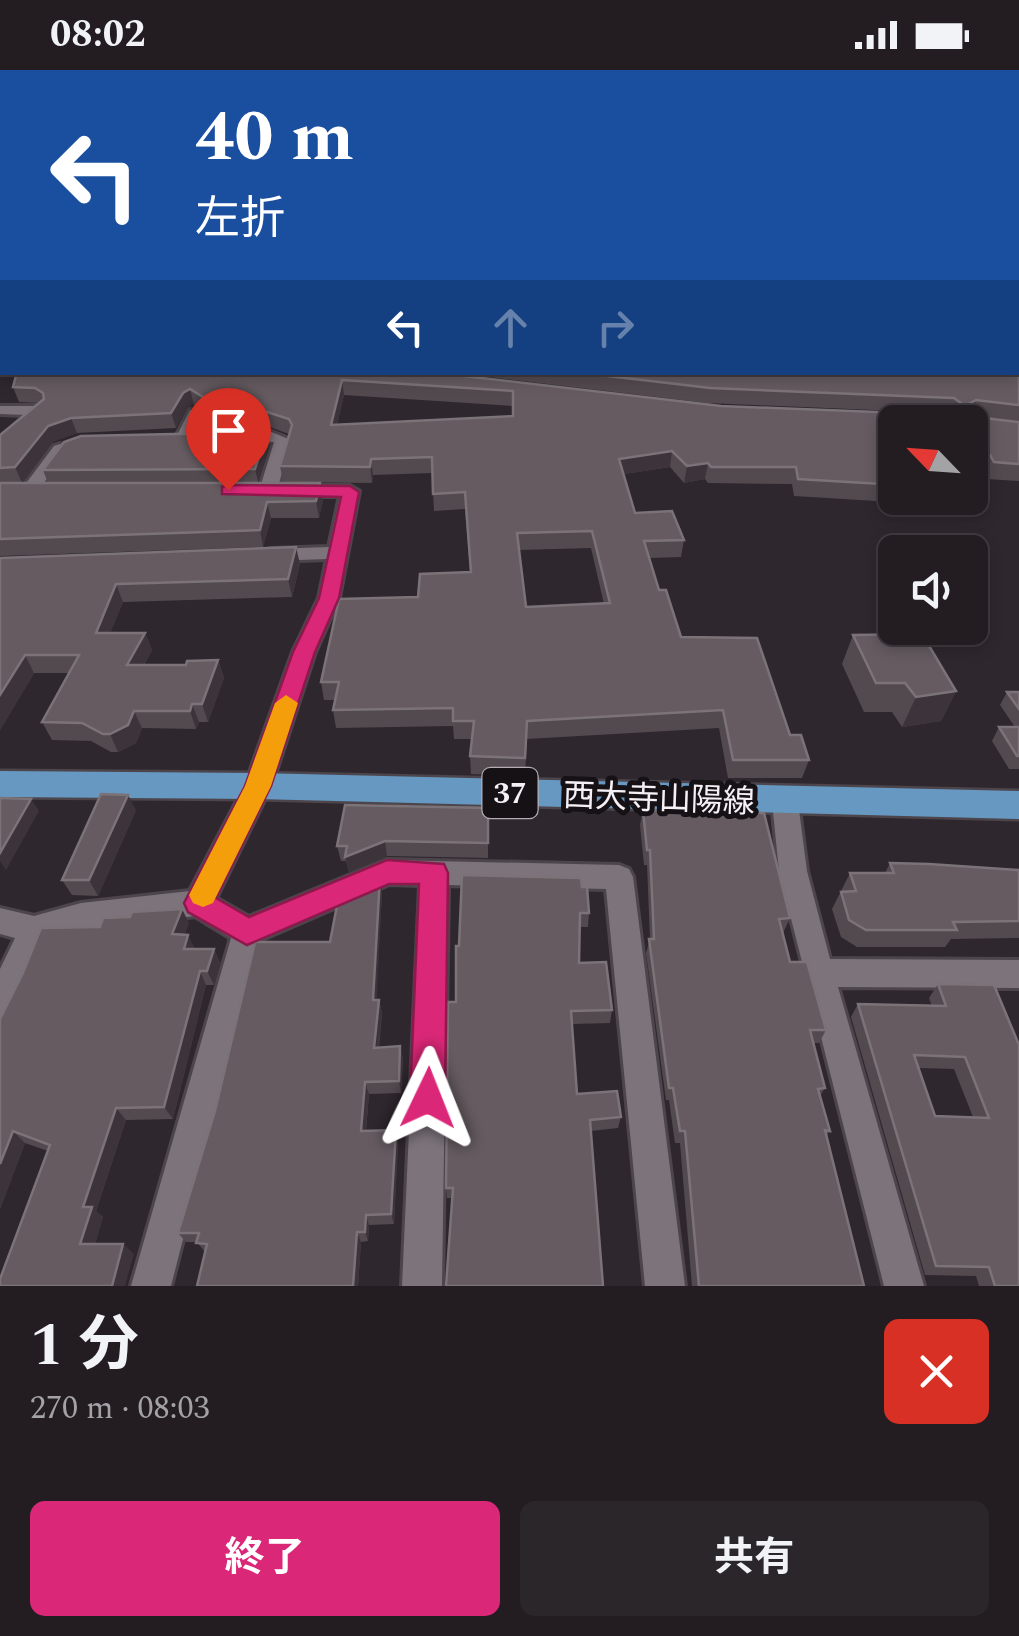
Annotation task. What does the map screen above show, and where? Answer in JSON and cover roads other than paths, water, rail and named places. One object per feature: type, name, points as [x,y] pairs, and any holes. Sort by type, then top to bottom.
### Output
[{"type":"main road","name":"西大寺山陽線","points":[[0,784],[258,786],[785,802],[1019,804]]},
{"type":"street","points":[[0,410],[39,411],[0,448]]},
{"type":"street","points":[[195,412],[191,436],[264,434],[283,440],[268,490]]},
{"type":"street","points":[[50,490],[23,491],[61,448],[72,444]]},
{"type":"street","points":[[199,903],[258,786],[304,652],[329,598],[350,492],[248,490]]},
{"type":"street","points":[[257,556],[336,553]]},
{"type":"street","points":[[785,802],[794,871],[818,973],[904,1286]]},
{"type":"street","points":[[247,932],[387,872],[619,878],[665,1286]]},
{"type":"street","points":[[422,1286],[434,873]]},
{"type":"street","points":[[0,921],[34,929],[81,916],[199,903],[247,932]]},
{"type":"street","points":[[0,1003],[34,929]]},
{"type":"street","points":[[150,1286],[247,932]]},
{"type":"street","points":[[818,973],[1016,980]]}]
